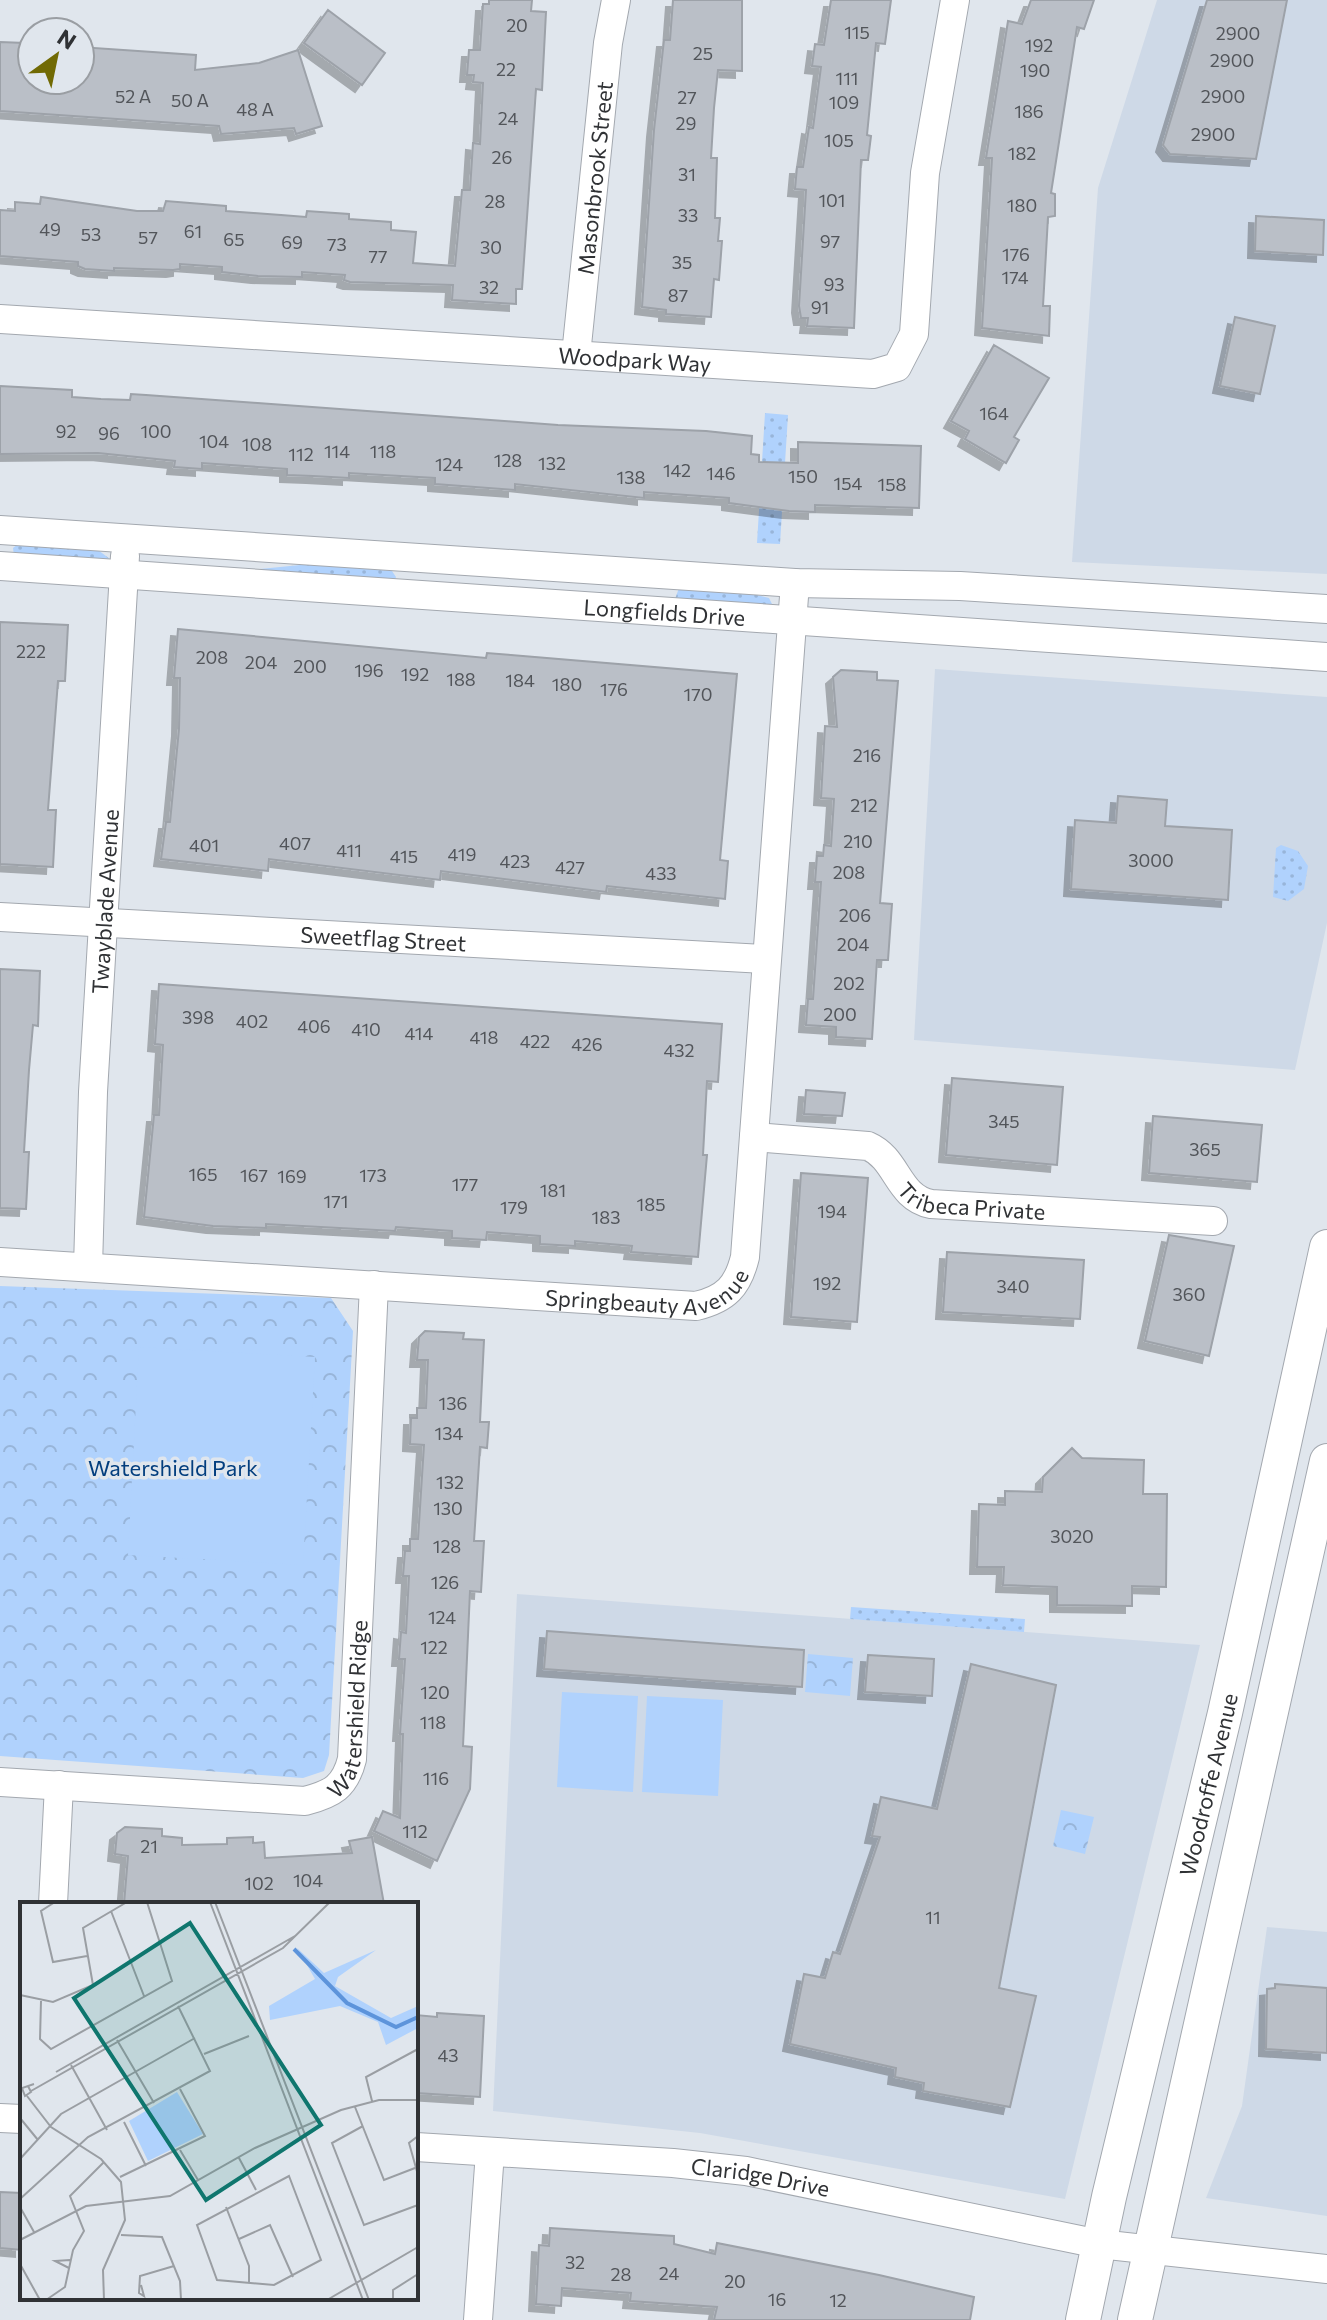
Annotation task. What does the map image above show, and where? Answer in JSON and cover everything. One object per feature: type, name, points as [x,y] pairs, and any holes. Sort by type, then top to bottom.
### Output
[{"type":"main road","name":"Woodroffe Avenue","points":[[1083,2320],[1225,1713],[1327,1247]]},
{"type":"main road","points":[[1135,2320],[1219,1958],[1327,1461]]},
{"type":"street","name":"Masonbrook Street","points":[[576,355],[608,43],[616,0]]},
{"type":"street","name":"Woodpark Way","points":[[0,319],[873,374],[897,367],[914,334],[925,173],[955,0]]},
{"type":"street","name":"Longfields Drive","points":[[0,530],[127,536],[795,583],[960,586],[1327,609]]},
{"type":"street","name":"Twayblade Avenue","points":[[88,1267],[103,925],[127,536]]},
{"type":"street","name":"Longfields Drive","points":[[0,566],[791,623],[1327,657]]},
{"type":"street","name":"Springbeauty Avenue","points":[[0,1262],[696,1306],[717,1301],[732,1289],[742,1271],[754,1137],[795,583]]},
{"type":"street","name":"Sweetflag Street","points":[[0,917],[765,959]]},
{"type":"street","name":"Tribeca Private","points":[[754,1137],[873,1149],[883,1155],[906,1192],[926,1203],[1213,1221]]},
{"type":"street","name":"Watershield Ridge","points":[[0,1782],[305,1801],[331,1794],[348,1778],[352,1759],[374,1285]]},
{"type":"street","points":[[53,1902],[59,1785]]},
{"type":"street","points":[[0,2118],[20,2119]]},
{"type":"street","name":"Claridge Drive","points":[[418,2147],[673,2163],[746,2171],[1099,2244],[1327,2269]]},
{"type":"street","points":[[478,2320],[490,2152]]},
{"type":"shaded area","points":[[1157,0],[1327,0],[1327,574],[1072,562],[1098,188]]},
{"type":"shaded area","points":[[935,669],[1327,697],[1327,923],[1295,1070],[914,1040]]},
{"type":"shaded area","points":[[517,1594],[1200,1645],[1065,2199],[700,2133],[493,2111]]},
{"type":"shaded area","points":[[1267,1927],[1327,1932],[1327,2216],[1206,2198],[1242,2106]]},
{"type":"green space","points":[[765,413],[788,415],[780,544],[757,543]]},
{"type":"green space","points":[[18,544],[98,550],[110,559],[14,556],[13,548]]},
{"type":"green space","points":[[310,564],[392,571],[396,577],[395,580],[260,575],[260,569]]},
{"type":"green space","points":[[679,588],[748,593],[769,598],[772,604],[770,607],[675,599]]},
{"type":"green space","points":[[1281,845],[1298,851],[1308,866],[1304,889],[1288,901],[1273,897],[1276,848]]},
{"type":"green space","name":"Watershield Park","points":[[0,1286],[331,1298],[353,1331],[329,1755],[324,1771],[303,1778],[0,1756]]},
{"type":"green space","points":[[139,1347],[315,1357],[303,1565],[128,1555]]},
{"type":"green space","points":[[851,1607],[1025,1619],[1024,1632],[850,1619]]},
{"type":"green space","points":[[808,1654],[853,1658],[850,1696],[805,1692]]},
{"type":"green space","points":[[562,1692],[638,1696],[633,1792],[557,1787]]},
{"type":"green space","points":[[647,1696],[723,1700],[718,1796],[642,1792]]},
{"type":"green space","points":[[1061,1810],[1094,1817],[1085,1854],[1053,1846]]},
{"type":"building","points":[[489,0],[532,0],[531,11],[546,12],[542,90],[536,89],[522,289],[516,289],[516,304],[452,300],[453,285],[350,282],[344,280],[345,275],[302,272],[302,277],[258,276],[222,272],[222,267],[180,264],[180,269],[173,270],[114,268],[114,271],[85,269],[78,266],[78,262],[0,256],[0,210],[15,211],[15,202],[40,204],[41,197],[137,211],[163,211],[166,201],[226,206],[226,211],[306,217],[307,211],[349,214],[349,219],[391,222],[391,230],[416,232],[413,263],[455,266],[462,190],[470,190],[473,143],[480,144],[483,83],[473,82],[474,75],[467,75],[469,50],[480,50],[483,4],[489,4]]},
{"type":"building","points":[[673,0],[742,0],[742,71],[718,70],[714,108],[711,158],[717,158],[715,218],[720,218],[718,241],[722,241],[719,280],[714,279],[711,317],[666,314],[666,310],[642,307],[654,130],[664,40],[670,40]]},
{"type":"building","points":[[831,0],[891,0],[885,44],[876,43],[867,135],[871,136],[868,160],[861,160],[854,328],[807,326],[808,318],[801,318],[799,306],[806,190],[795,189],[797,167],[803,167],[809,127],[813,128],[821,67],[812,66],[815,44],[824,45]]},
{"type":"building","points":[[1031,0],[1094,0],[1084,29],[1077,27],[1051,193],[1055,194],[1055,216],[1048,217],[1043,306],[1050,306],[1049,336],[982,328],[992,158],[986,158],[1008,21],[1022,24]]},
{"type":"building","points":[[1207,0],[1287,0],[1256,159],[1170,154],[1163,145]]},
{"type":"building","points":[[328,10],[385,53],[362,85],[304,43]]},
{"type":"building","points":[[0,42],[16,43],[16,96],[96,96],[96,48],[196,55],[195,70],[259,63],[298,50],[322,126],[296,134],[294,128],[221,134],[219,126],[0,111]]},
{"type":"building","points":[[1256,216],[1324,220],[1323,255],[1255,251]]},
{"type":"building","points":[[1235,317],[1275,326],[1260,394],[1220,386]]},
{"type":"building","points":[[994,345],[1049,378],[1014,437],[1019,440],[1006,463],[965,439],[969,431],[951,421]]},
{"type":"building","points":[[0,386],[72,390],[72,397],[101,399],[130,400],[131,394],[558,425],[706,431],[752,436],[751,454],[759,455],[759,462],[798,463],[798,442],[921,446],[919,508],[815,505],[815,512],[789,511],[729,503],[729,498],[644,492],[644,498],[515,484],[515,490],[435,484],[435,478],[349,473],[349,478],[287,475],[287,469],[202,463],[202,469],[174,467],[175,461],[98,453],[0,454]]},
{"type":"building","points":[[0,622],[68,625],[65,681],[58,681],[48,810],[56,810],[53,867],[0,864]]},
{"type":"building","points":[[178,629],[486,658],[487,653],[737,674],[720,860],[728,861],[725,899],[607,886],[606,892],[441,871],[440,880],[269,859],[268,871],[161,859],[166,822],[170,822],[179,729],[180,678],[174,678]]},
{"type":"building","points":[[841,670],[877,672],[877,680],[898,681],[880,903],[892,904],[888,960],[877,960],[872,1039],[836,1037],[836,1027],[806,1025],[808,999],[813,999],[821,882],[815,882],[817,856],[823,856],[824,845],[831,846],[834,799],[821,798],[825,726],[837,727],[833,677]]},
{"type":"building","points":[[1118,796],[1167,800],[1165,826],[1232,830],[1228,900],[1071,889],[1075,820],[1116,823]]},
{"type":"building","points":[[0,969],[40,971],[38,1026],[33,1025],[24,1152],[29,1152],[26,1209],[0,1208]]},
{"type":"building","points":[[159,984],[722,1024],[718,1082],[707,1081],[703,1155],[707,1155],[698,1257],[631,1252],[632,1246],[575,1241],[575,1246],[540,1244],[540,1236],[487,1232],[486,1240],[452,1238],[452,1231],[396,1227],[395,1231],[266,1224],[266,1228],[213,1226],[144,1217],[154,1115],[159,1115],[163,1045],[155,1044]]},
{"type":"building","points":[[952,1078],[1063,1087],[1057,1165],[946,1155]]},
{"type":"building","points":[[806,1090],[845,1093],[842,1116],[804,1114]]},
{"type":"building","points":[[1153,1116],[1262,1125],[1257,1182],[1149,1173]]},
{"type":"building","points":[[801,1173],[868,1178],[857,1322],[791,1317]]},
{"type":"building","points":[[1169,1235],[1234,1246],[1209,1356],[1145,1341]]},
{"type":"building","points":[[947,1252],[1084,1260],[1080,1319],[943,1312]]},
{"type":"building","points":[[425,1331],[464,1333],[463,1339],[484,1340],[480,1422],[489,1422],[487,1448],[480,1447],[474,1541],[484,1541],[481,1592],[470,1591],[463,1746],[472,1747],[470,1789],[437,1861],[374,1831],[383,1811],[400,1818],[403,1734],[400,1734],[405,1659],[399,1659],[401,1632],[406,1633],[409,1576],[403,1576],[405,1551],[410,1551],[410,1539],[418,1539],[424,1445],[410,1444],[411,1418],[417,1418],[417,1408],[426,1408],[428,1360],[417,1360],[419,1337]]},
{"type":"building","points":[[1072,1448],[1082,1458],[1144,1460],[1143,1494],[1167,1494],[1166,1587],[1132,1586],[1132,1606],[1057,1605],[1057,1587],[1003,1585],[1004,1567],[977,1567],[979,1504],[1005,1505],[1005,1491],[1042,1492],[1043,1477]]},
{"type":"building","points":[[547,1631],[804,1650],[802,1687],[544,1669]]},
{"type":"building","points":[[868,1655],[934,1659],[932,1696],[865,1692]]},
{"type":"building","points":[[971,1664],[1056,1685],[999,1988],[1036,1996],[1010,2107],[923,2091],[924,2083],[895,2077],[896,2068],[790,2044],[804,1974],[825,1978],[833,1952],[840,1954],[880,1837],[872,1836],[881,1797],[937,1809]]},
{"type":"building","points":[[125,1827],[162,1829],[162,1836],[182,1838],[182,1845],[227,1844],[227,1838],[253,1837],[253,1843],[264,1842],[265,1858],[352,1853],[349,1841],[372,1837],[384,1902],[124,1902],[128,1856],[115,1854],[117,1833]]},
{"type":"building","points":[[1275,1984],[1327,1988],[1327,2053],[1266,2049],[1267,1989],[1275,1988]]},
{"type":"building","points":[[437,2013],[484,2016],[480,2097],[418,2093],[418,2015],[437,2017]]},
{"type":"building","points":[[0,2192],[20,2193],[20,2250],[0,2248]]},
{"type":"building","points":[[550,2228],[674,2236],[674,2244],[715,2254],[717,2243],[879,2275],[974,2297],[970,2320],[714,2320],[717,2307],[630,2301],[631,2293],[562,2288],[561,2306],[536,2304],[539,2245],[549,2246]]}]
